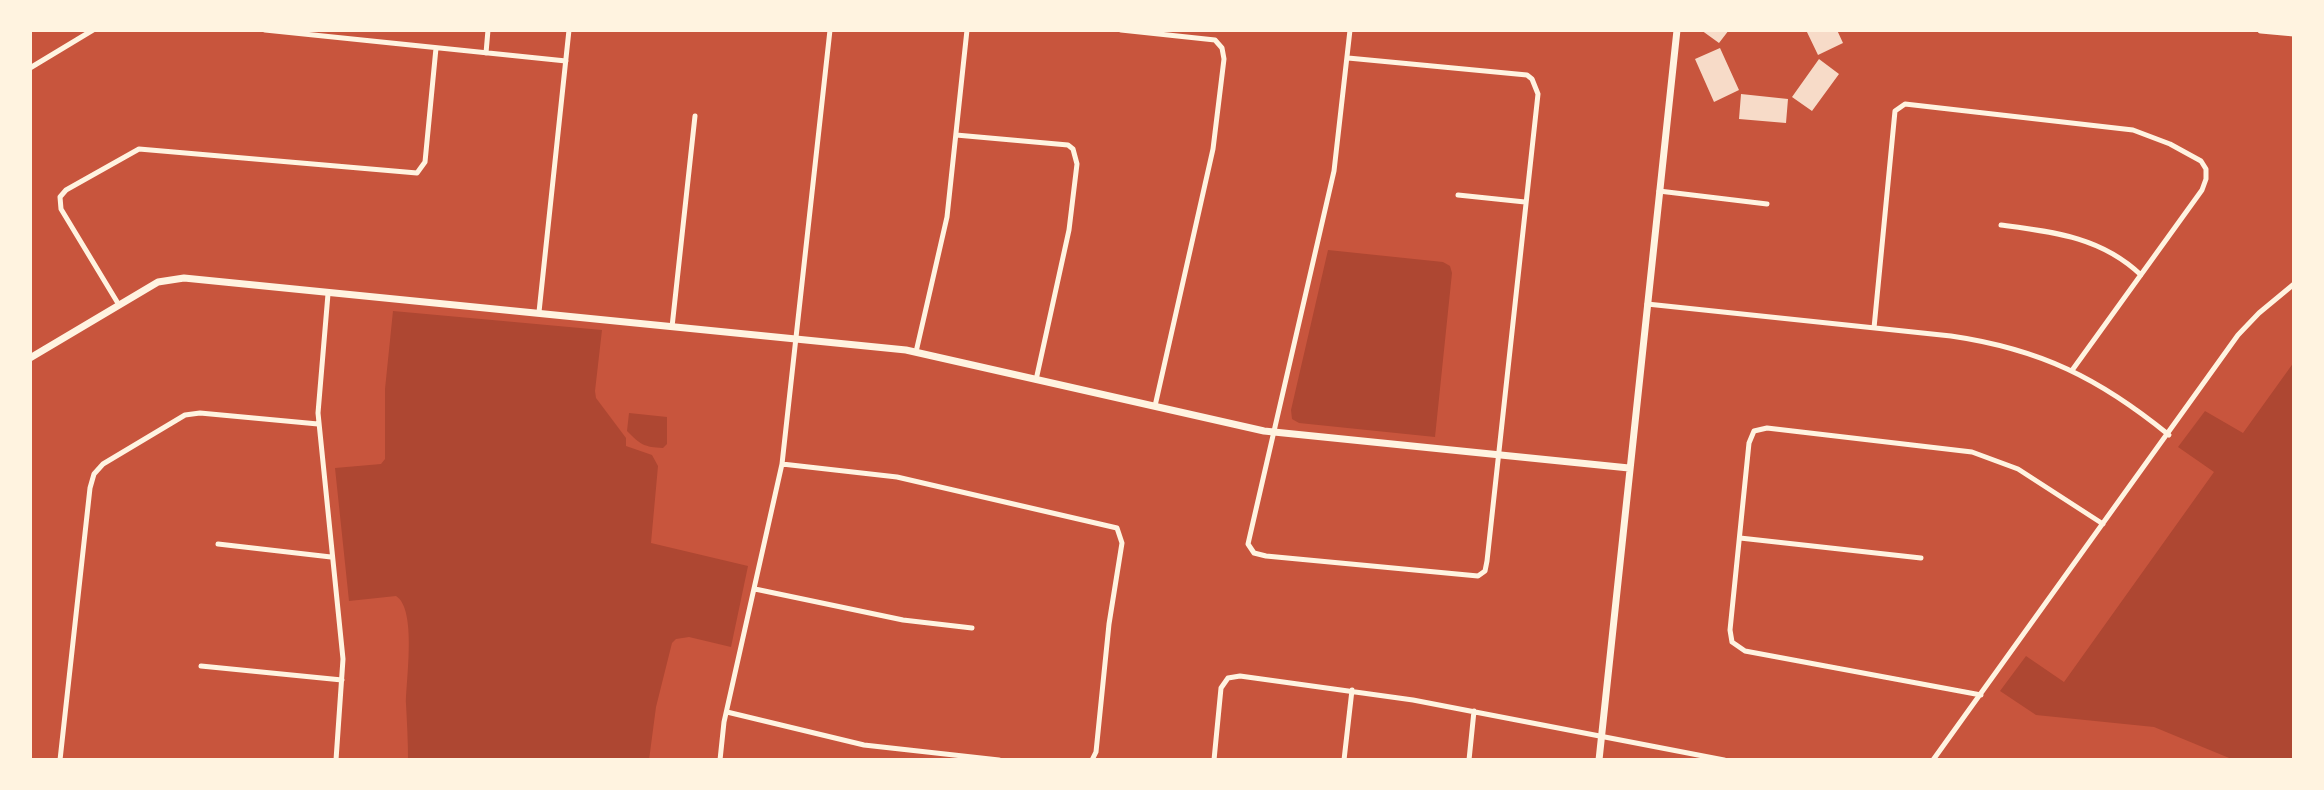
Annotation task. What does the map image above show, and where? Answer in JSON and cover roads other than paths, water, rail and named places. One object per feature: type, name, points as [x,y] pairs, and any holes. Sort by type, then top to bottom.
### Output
[{"type":"street","points":[[30,68],[93,30]]},
{"type":"street","points":[[265,30],[566,61]]},
{"type":"street","points":[[486,53],[488,30]]},
{"type":"street","points":[[539,312],[569,30]]},
{"type":"street","points":[[720,760],[727,712],[782,464],[830,30]]},
{"type":"street","points":[[916,352],[947,217],[967,30]]},
{"type":"street","points":[[1121,30],[1215,40],[1222,48],[1224,59],[1213,149],[1155,407]]},
{"type":"street","points":[[1348,58],[1527,75],[1538,94],[1487,561],[1485,571],[1478,576],[1266,556],[1254,553],[1248,544],[1334,171],[1350,30]]},
{"type":"street","points":[[1599,760],[1677,30]]},
{"type":"street","points":[[2261,30],[2294,33]]},
{"type":"street","points":[[119,305],[61,209],[60,197],[66,190],[139,149],[154,148],[417,173],[425,162],[436,48]]},
{"type":"street","points":[[1874,328],[1895,111],[1905,104],[2133,130],[2170,144],[2201,161],[2206,169],[2202,190],[2073,369]]},
{"type":"street","points":[[672,327],[695,116]]},
{"type":"street","points":[[956,135],[1068,145],[1075,155],[1077,164],[1069,230],[1036,380]]},
{"type":"street","points":[[1658,191],[1767,204]]},
{"type":"street","points":[[1458,195],[1525,202]]},
{"type":"street","points":[[2001,225],[2083,239],[2118,255],[2141,275]]},
{"type":"street","points":[[30,358],[158,282],[175,278],[916,352],[1274,432],[1629,468]]},
{"type":"street","points":[[1933,760],[2238,335],[2294,284]]},
{"type":"street","points":[[328,294],[318,424],[343,659],[336,760]]},
{"type":"street","points":[[1647,304],[1995,343],[2073,369],[2169,435]]},
{"type":"street","points":[[60,760],[90,488],[98,468],[185,415],[200,413],[318,424]]},
{"type":"street","points":[[1981,695],[1745,651],[1736,646],[1730,637],[1730,630],[1749,443],[1754,431],[1759,428],[1972,452],[2018,469],[2103,524]]},
{"type":"street","points":[[782,464],[897,477],[1117,528],[1122,543],[1109,624],[1096,752],[1092,760]]},
{"type":"street","points":[[1740,538],[1921,558]]},
{"type":"street","points":[[218,544],[331,557]]},
{"type":"street","points":[[755,589],[903,620],[972,628]]},
{"type":"street","points":[[201,666],[342,680]]},
{"type":"street","points":[[1214,760],[1221,688],[1228,678],[1240,676],[1352,690],[1474,711],[1724,760]]},
{"type":"street","points":[[1344,760],[1352,690]]},
{"type":"street","points":[[1469,760],[1474,711]]},
{"type":"street","points":[[727,712],[864,745],[999,760]]}]
